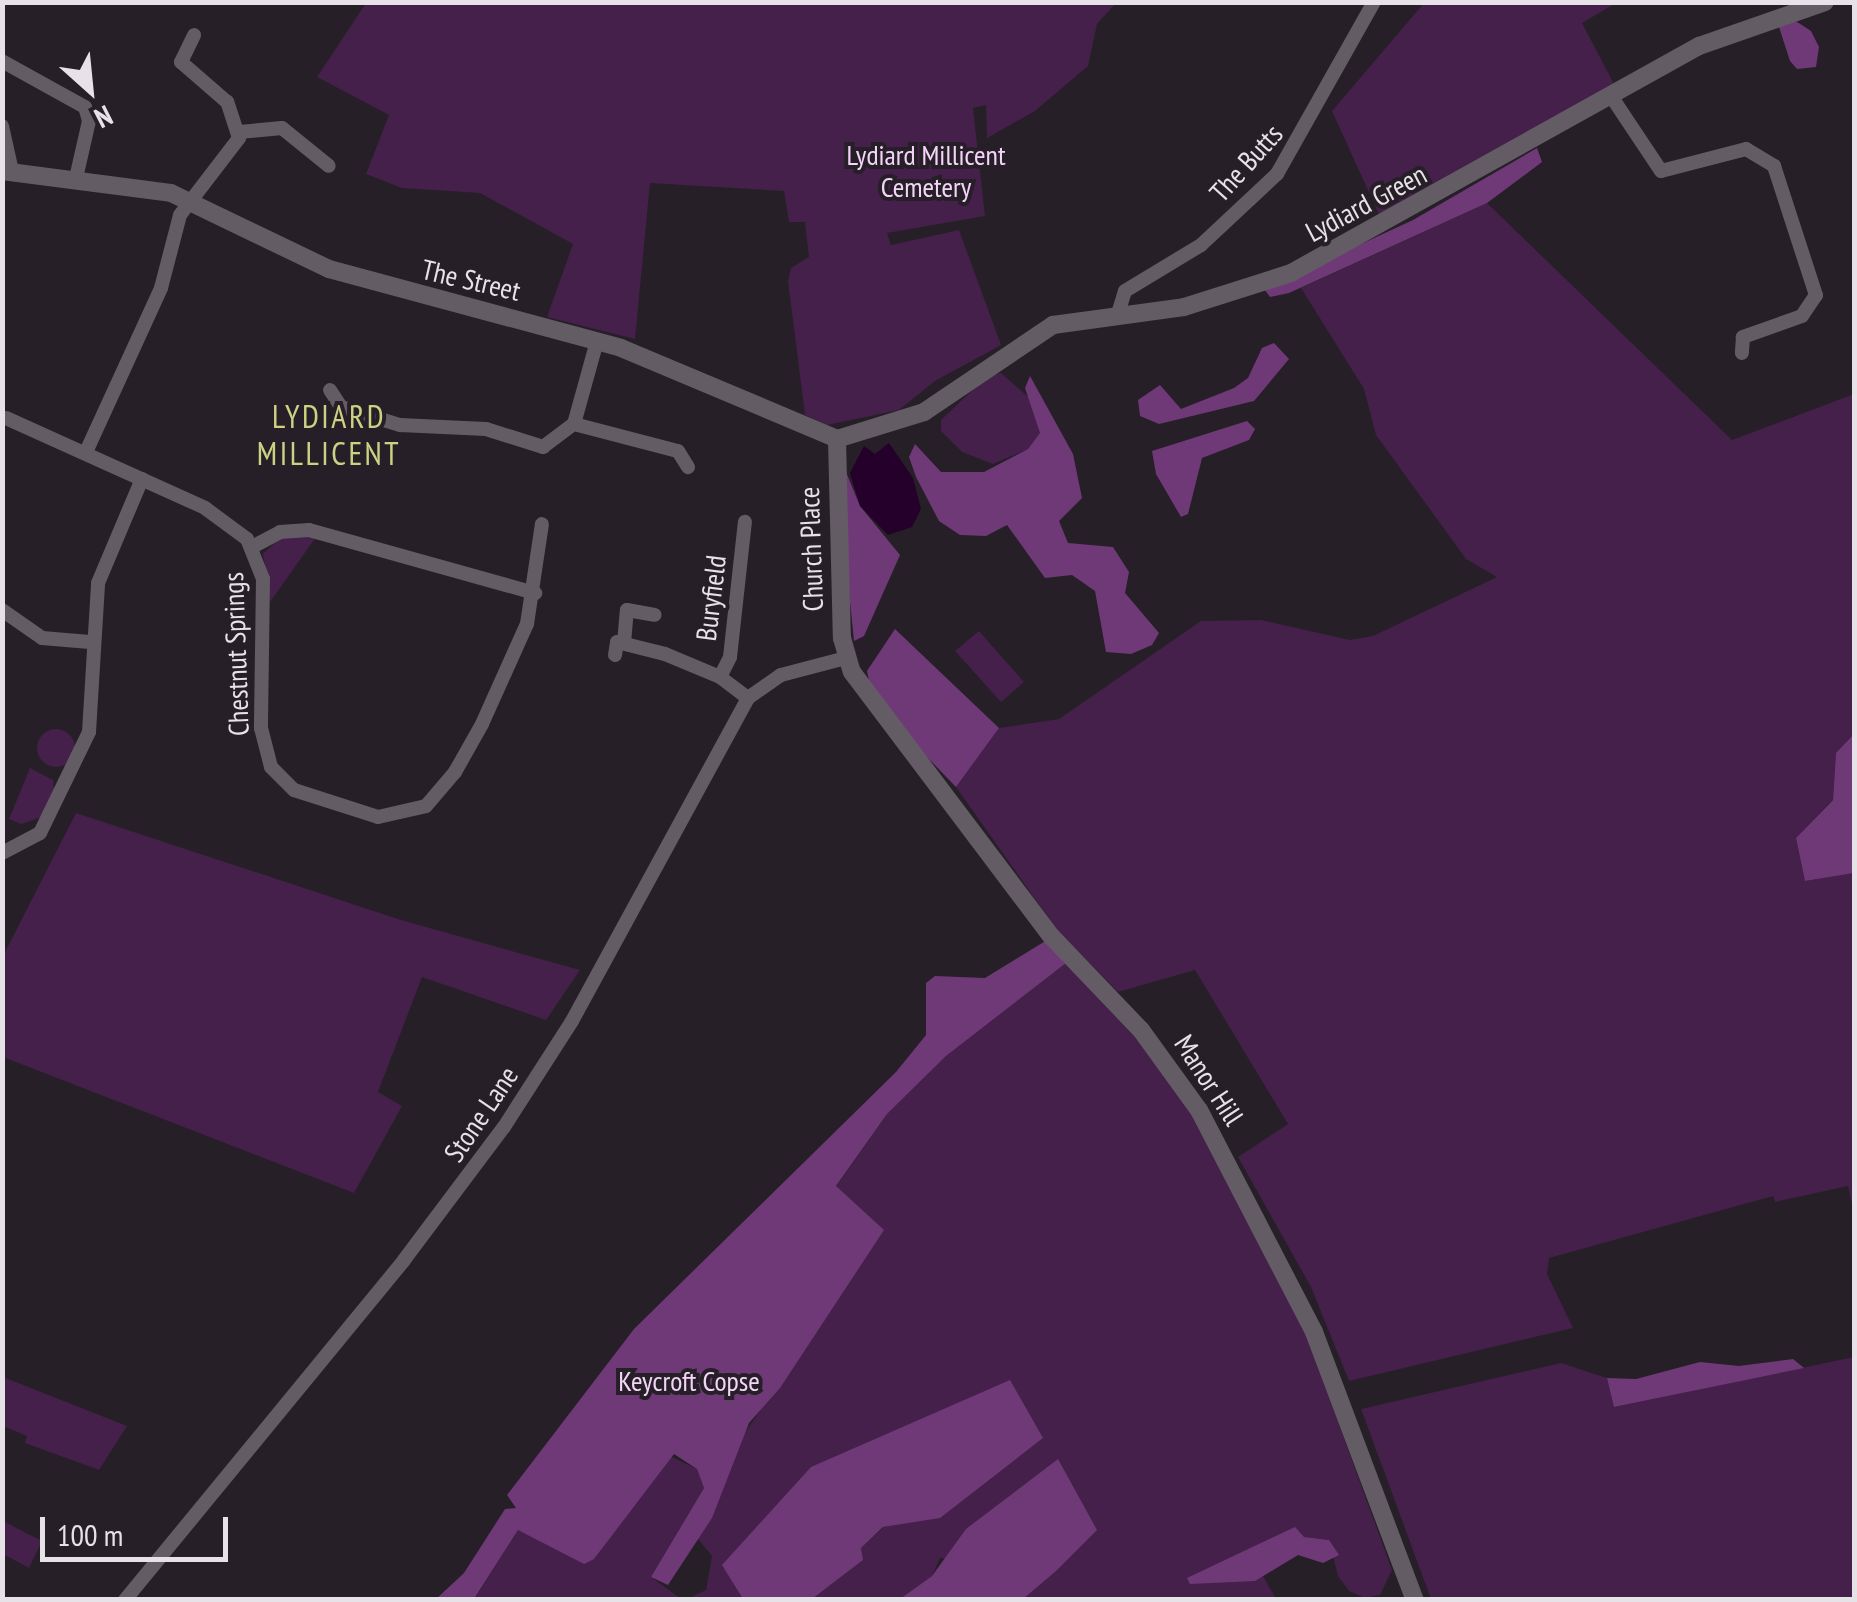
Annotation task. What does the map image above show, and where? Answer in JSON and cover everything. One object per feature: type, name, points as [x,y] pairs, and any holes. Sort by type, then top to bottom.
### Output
[{"type":"street","name":"The Butts","points":[[1117,317],[1125,291],[1201,245],[1277,174],[1374,2]]},
{"type":"street","name":"Lydiard Green","points":[[837,438],[924,412],[1046,327],[1209,301],[1292,273],[1720,36],[1825,2]]},
{"type":"street","points":[[86,452],[156,300],[189,199],[236,144],[239,132],[227,102],[181,62],[194,35]]},
{"type":"street","points":[[2,61],[84,108],[89,121],[76,178]]},
{"type":"street","points":[[1611,96],[1661,171],[1763,145],[1777,171],[1816,295],[1802,316],[1739,339]]},
{"type":"street","points":[[2,126],[7,171]]},
{"type":"street","points":[[239,132],[282,128],[329,166]]},
{"type":"street","name":"The Street","points":[[7,171],[76,178],[189,199],[329,269],[598,341],[837,438]]},
{"type":"street","points":[[319,408],[332,395],[400,425],[486,429],[536,448],[556,442],[574,424],[598,341]]},
{"type":"street","name":"Chestnut Springs","points":[[6,418],[206,508],[254,546],[263,579],[261,728],[271,768],[294,790],[378,817],[426,806],[455,772],[512,664],[535,593],[542,524]]},
{"type":"street","points":[[574,424],[678,451],[688,467]]},
{"type":"street","name":"Church Place","points":[[837,438],[846,658]]},
{"type":"street","points":[[2,854],[25,847],[43,828],[89,732],[90,642],[101,572],[142,479]]},
{"type":"street","name":"Buryfield","points":[[720,677],[730,656],[746,522]]},
{"type":"street","name":"Chestnut Springs","points":[[254,546],[280,532],[309,530],[535,593]]},
{"type":"street","points":[[2,610],[42,638],[90,642]]},
{"type":"street","name":"Buryfield","points":[[655,615],[627,610],[619,649],[720,677],[748,698]]},
{"type":"street","name":"Stone Lane","points":[[125,1600],[382,1288],[504,1126],[572,1021],[748,698],[781,674],[846,658]]},
{"type":"street","name":"Manor Hill","points":[[846,658],[900,742],[1052,937],[1155,1046],[1199,1110],[1314,1332],[1415,1600]]},
{"type":"green space","name":"Lydiard Millicent Cemetery","points":[[366,3],[1116,3],[1097,24],[1088,66],[1035,111],[987,138],[986,105],[973,108],[985,216],[887,233],[891,245],[959,230],[1001,345],[935,381],[899,410],[827,425],[805,415],[788,281],[791,268],[809,257],[805,222],[789,222],[784,191],[650,183],[635,339],[547,317],[573,244],[480,193],[402,188],[366,174],[389,115],[317,77]]},
{"type":"green space","points":[[1424,3],[1616,3],[1582,23],[1615,86],[1381,219],[1332,111]]},
{"type":"green space","points":[[1788,16],[1811,31],[1819,47],[1816,67],[1797,69],[1790,61],[1777,21]]},
{"type":"green space","points":[[1537,148],[1542,162],[1487,203],[1289,293],[1270,297],[1264,289],[1413,220]]},
{"type":"green space","points":[[1487,203],[1732,440],[1854,394],[1854,734],[1836,753],[1833,799],[1796,838],[1805,881],[1854,873],[1854,1214],[1848,1186],[1775,1202],[1773,1196],[1549,1258],[1547,1274],[1573,1328],[1349,1381],[1311,1287],[1238,1157],[1288,1124],[1195,970],[1118,992],[1057,930],[956,787],[999,728],[1059,719],[1201,621],[1261,620],[1350,640],[1373,636],[1497,577],[1466,559],[1376,435],[1364,389],[1301,288]]},
{"type":"green space","points":[[1274,343],[1289,359],[1254,401],[1159,424],[1140,416],[1138,400],[1160,385],[1181,409],[1234,388],[1248,378],[1262,348]]},
{"type":"green space","points":[[1001,373],[1035,403],[1040,434],[1028,449],[993,464],[962,452],[941,431],[941,420],[985,378]]},
{"type":"green space","points":[[1030,376],[1073,454],[1082,498],[1059,521],[1068,543],[1113,547],[1129,572],[1125,593],[1159,633],[1152,645],[1131,654],[1106,652],[1095,591],[1072,575],[1045,578],[1007,525],[986,536],[960,535],[939,521],[916,477],[909,457],[915,444],[941,472],[984,472],[1028,449],[1040,433],[1025,388]]},
{"type":"green space","points":[[1247,421],[1255,429],[1249,440],[1202,458],[1188,514],[1181,517],[1156,474],[1152,451]]},
{"type":"green space","points":[[844,467],[860,506],[900,555],[864,636],[854,641],[841,512]]},
{"type":"green space","points":[[282,536],[316,537],[270,602],[263,554]]},
{"type":"green space","points":[[895,629],[999,728],[956,787],[898,727],[870,685],[867,671]]},
{"type":"green space","points":[[979,631],[1024,682],[1001,702],[955,651]]},
{"type":"green space","points":[[56,729],[69,735],[75,748],[69,761],[56,767],[43,761],[37,748],[43,735]]},
{"type":"green space","points":[[1854,734],[1854,873],[1805,881],[1796,838],[1833,800],[1836,753]]},
{"type":"green space","points":[[30,768],[53,780],[54,792],[42,817],[21,824],[9,819]]},
{"type":"green space","points":[[76,813],[401,920],[580,970],[546,1020],[422,977],[378,1092],[402,1106],[354,1193],[3,1057],[3,956]]},
{"type":"green space","name":"Keycroft Copse","points":[[1047,940],[1066,963],[946,1056],[887,1114],[836,1186],[884,1230],[780,1388],[749,1423],[712,1518],[668,1585],[651,1577],[704,1488],[697,1469],[674,1454],[594,1559],[584,1564],[518,1530],[474,1599],[435,1600],[464,1573],[505,1509],[516,1508],[507,1495],[634,1329],[896,1072],[926,1035],[926,983],[935,976],[985,978]]},
{"type":"green space","points":[[1066,963],[1117,1010],[1195,1109],[1294,1301],[1392,1570],[1380,1595],[1365,1598],[1349,1591],[1338,1576],[1329,1540],[1304,1537],[1211,1579],[1263,1576],[1276,1599],[1023,1599],[1055,1572],[940,1558],[932,1576],[900,1599],[812,1599],[863,1560],[861,1548],[884,1527],[940,1517],[1043,1438],[723,1564],[743,1599],[685,1600],[706,1590],[712,1556],[698,1539],[736,1446],[883,1230],[836,1187],[887,1114],[946,1056]]},
{"type":"green space","points":[[1854,1357],[1854,1599],[1431,1599],[1361,1409],[1561,1363],[1607,1378],[1615,1407]]},
{"type":"green space","points":[[1793,1359],[1804,1368],[1614,1407],[1607,1378],[1636,1379],[1700,1362],[1739,1366]]},
{"type":"green space","points":[[3,1377],[127,1426],[99,1470],[25,1443],[27,1436],[3,1426]]},
{"type":"green space","points":[[1010,1380],[1043,1438],[940,1518],[883,1527],[861,1548],[863,1560],[812,1599],[743,1599],[722,1565],[811,1467]]},
{"type":"green space","points":[[670,1456],[697,1469],[704,1488],[651,1577],[681,1599],[474,1600],[518,1530],[594,1559]]},
{"type":"green space","points":[[1058,1459],[1097,1530],[1055,1572],[1023,1599],[900,1599],[932,1576],[966,1529]]},
{"type":"green space","points":[[3,1521],[42,1541],[29,1568],[3,1554]]},
{"type":"green space","points":[[1295,1527],[1304,1537],[1329,1540],[1339,1555],[1323,1563],[1298,1555],[1255,1581],[1190,1584],[1187,1578]]},
{"type":"shaded area","points":[[889,443],[913,478],[921,509],[912,527],[888,535],[860,506],[850,473],[864,446],[875,454]]},
{"type":"district","name":"LYDIARD MILLICENT","points":[[329,436]]}]
